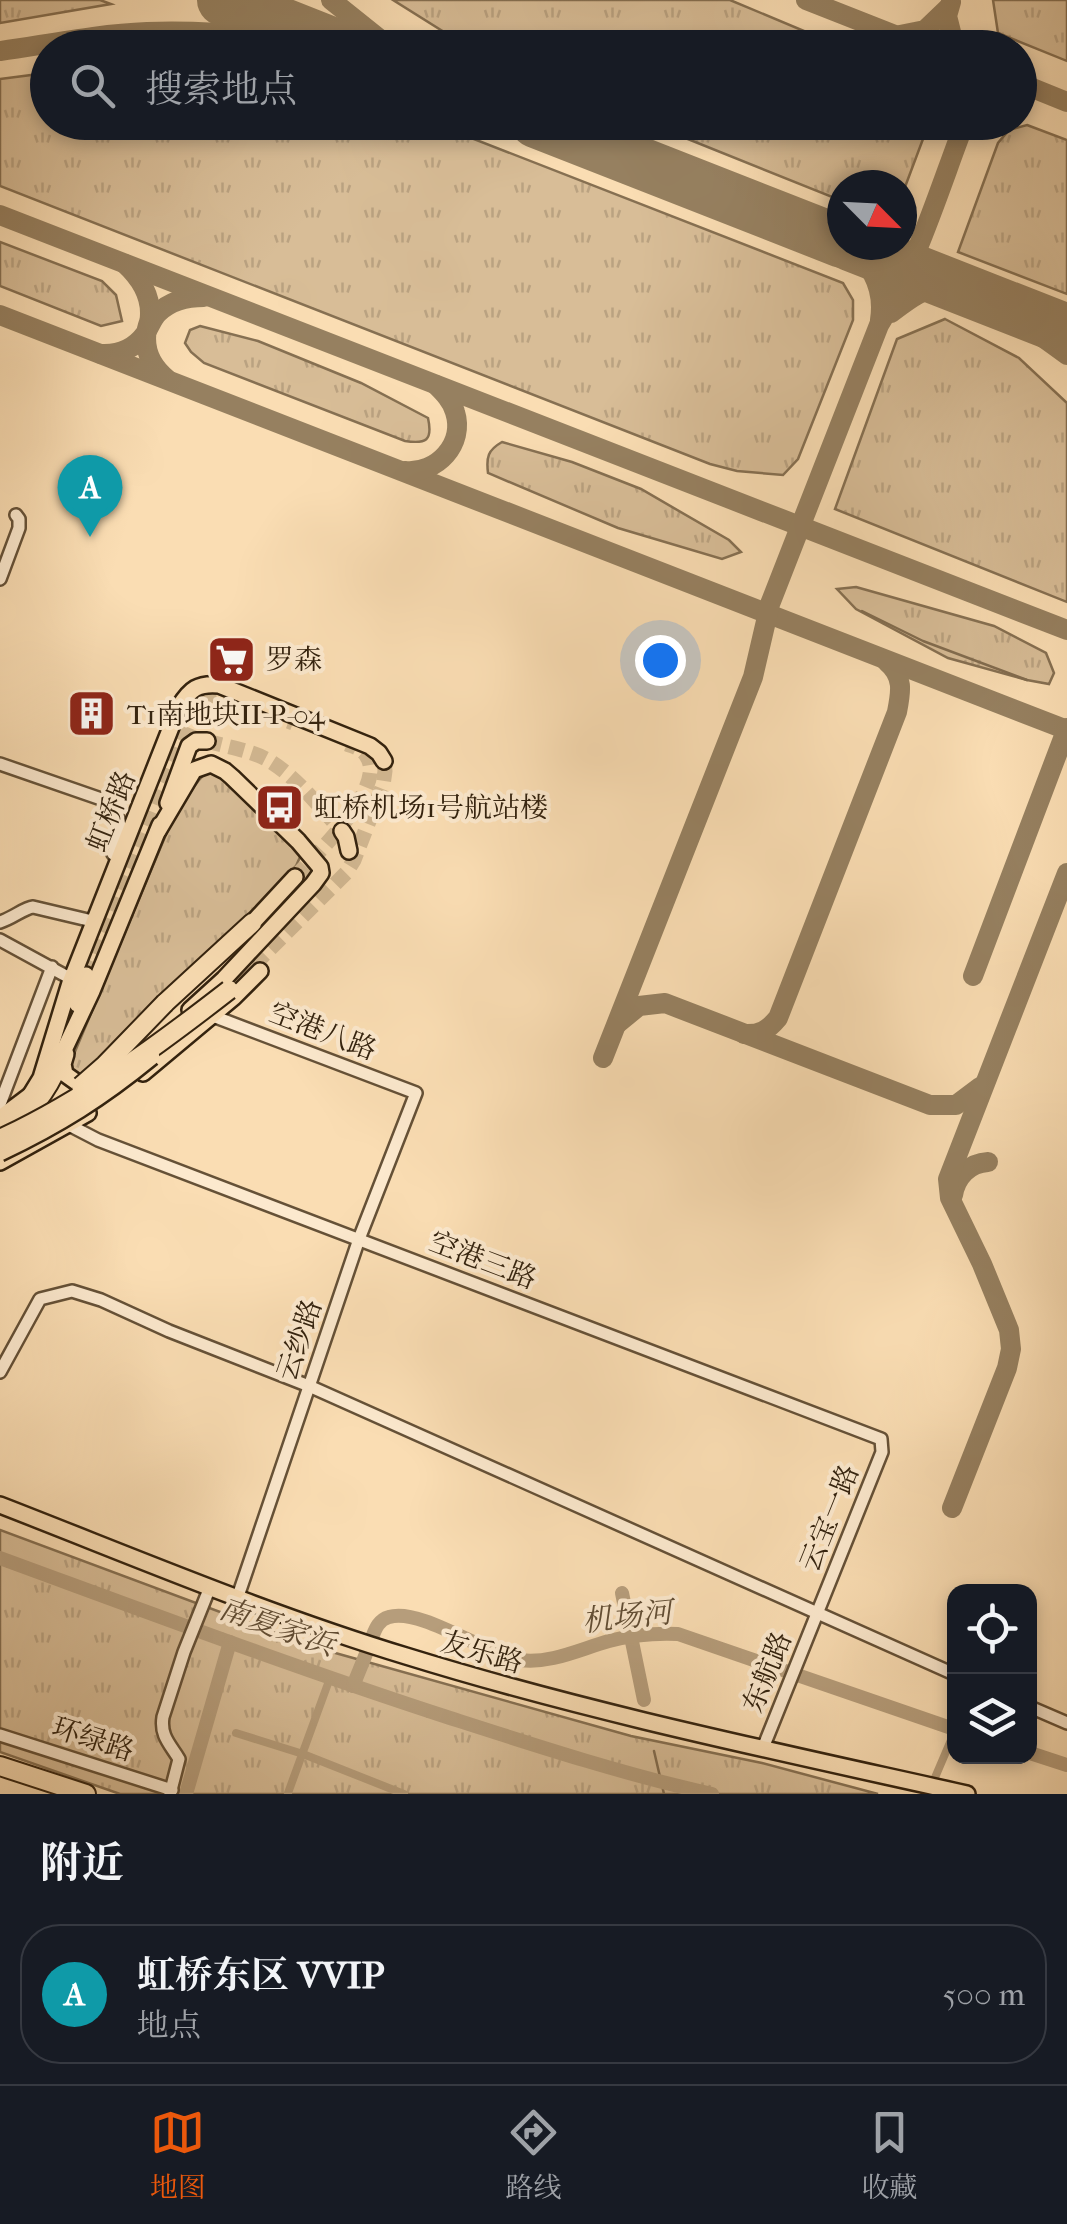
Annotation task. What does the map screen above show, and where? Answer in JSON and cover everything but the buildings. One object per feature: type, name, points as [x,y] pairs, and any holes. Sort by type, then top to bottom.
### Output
[{"type":"highway","points":[[0,1136],[88,1081],[165,1002],[252,923]]},
{"type":"highway","points":[[0,1136],[85,1094],[229,990]]},
{"type":"highway","points":[[0,1136],[42,1097],[55,1056]]},
{"type":"highway","points":[[0,1136],[26,1099]]},
{"type":"highway","points":[[0,1766],[86,1794]]},
{"type":"main road","name":"虹桥路","points":[[26,1099],[50,1077],[70,983],[179,707],[192,689],[219,685],[370,746],[384,761]]},
{"type":"main road","name":"虹桥路","points":[[55,1056],[69,1040],[190,746],[196,741],[207,741]]},
{"type":"main road","points":[[0,1136],[65,1110],[199,1003],[321,873],[317,860],[225,770],[211,764],[194,770],[158,831]]},
{"type":"main road","points":[[139,876],[140,809]]},
{"type":"main road","points":[[342,831],[349,851]]},
{"type":"main road","points":[[69,1040],[64,1074],[88,1086],[104,1079],[295,877]]},
{"type":"main road","points":[[213,1016],[233,976],[256,944]]},
{"type":"main road","points":[[0,1162],[69,1125],[142,1074],[213,1016],[257,968],[229,990]]},
{"type":"main road","points":[[55,1056],[86,974]]},
{"type":"main road","name":"友乐路","points":[[0,1505],[236,1601],[472,1676],[762,1752],[938,1792],[966,1794]]},
{"type":"main road","name":"友乐路","points":[[0,1514],[208,1590]]},
{"type":"street","points":[[0,579],[19,528],[16,515]]},
{"type":"street","points":[[0,764],[104,800],[120,820],[121,831],[51,1024],[55,1056]]},
{"type":"street","points":[[0,922],[30,907],[88,920]]},
{"type":"street","points":[[0,940],[66,976]]},
{"type":"street","points":[[0,1104],[52,967]]},
{"type":"street","name":"空港八路","points":[[213,1016],[416,1093]]},
{"type":"street","name":"云纱路","points":[[236,1601],[359,1240],[416,1093]]},
{"type":"street","name":"空港三路","points":[[69,1125],[98,1140],[881,1439]]},
{"type":"street","points":[[0,1372],[40,1299],[72,1290],[309,1386],[947,1671]]},
{"type":"street","name":"云宝一路","points":[[818,1614],[882,1452],[881,1439]]},
{"type":"street","points":[[171,1792],[179,1759],[162,1727],[184,1652],[208,1590]]},
{"type":"street","name":"东航路","points":[[762,1752],[818,1614]]},
{"type":"street","points":[[1037,1709],[1067,1723]]},
{"type":"street","name":"东航路","points":[[762,1752],[769,1732]]},
{"type":"street","name":"环绿路","points":[[0,1735],[171,1792]]},
{"type":"green space","points":[[0,0],[100,0],[111,4],[0,23]]},
{"type":"green space","points":[[393,0],[730,0],[801,30],[441,30]]},
{"type":"green space","points":[[993,0],[1067,0],[1067,61],[1037,49],[1037,30],[998,30]]},
{"type":"green space","points":[[30,75],[30,140],[477,140],[843,283],[853,300],[853,320],[798,459],[783,475],[710,464],[0,186],[0,79]]},
{"type":"green space","points":[[1037,129],[1067,140],[1067,294],[958,252],[998,143],[1037,140]]},
{"type":"green space","points":[[690,140],[923,140],[911,170],[827,170],[827,195]]},
{"type":"green space","points":[[0,242],[102,281],[116,295],[122,321],[101,326],[0,286]]},
{"type":"green space","points":[[945,319],[1019,358],[1067,403],[1067,602],[835,509],[897,339]]},
{"type":"green space","points":[[200,326],[258,341],[361,383],[428,418],[428,436],[423,441],[405,441],[204,363],[185,343],[190,330]]},
{"type":"green space","points":[[502,442],[572,462],[641,489],[729,540],[741,552],[722,559],[618,528],[488,473],[489,454]]},
{"type":"green space","points":[[856,587],[994,626],[1046,653],[1054,673],[1049,684],[948,658],[856,609],[837,589]]},
{"type":"green space","points":[[209,771],[218,772],[298,848],[296,866],[84,1080],[66,1073],[170,825],[193,788]]},
{"type":"green space","points":[[0,1530],[314,1647],[631,1736],[762,1763],[878,1794],[120,1794],[0,1752]]},
{"type":"waterway","points":[[862,611],[923,641],[1027,680]]},
{"type":"waterway","name":"南夏家浜","points":[[0,1558],[393,1699],[580,1759],[712,1794]]},
{"type":"waterway","points":[[622,1593],[644,1700]]},
{"type":"waterway","name":"机场河","points":[[371,1640],[382,1620],[402,1616],[435,1625],[506,1656],[532,1661],[626,1637],[678,1634],[947,1727]]},
{"type":"waterway","points":[[186,1794],[230,1642]]},
{"type":"waterway","name":"机场河","points":[[353,1686],[368,1649]]},
{"type":"waterway","points":[[288,1793],[330,1678]]},
{"type":"waterway","points":[[236,1733],[303,1754],[404,1794]]},
{"type":"waterway","points":[[928,1794],[947,1749]]},
{"type":"waterway","points":[[654,1751],[664,1794]]},
{"type":"waterway","name":"机场河","points":[[1037,1755],[1067,1765]]},
{"type":"taxiway","points":[[331,0],[368,30]]},
{"type":"taxiway","points":[[806,0],[882,30]]},
{"type":"taxiway","points":[[950,30],[947,16],[951,2]]},
{"type":"taxiway","points":[[925,30],[948,8]]},
{"type":"taxiway","points":[[0,51],[30,47]]},
{"type":"taxiway","points":[[1037,90],[1067,102]]},
{"type":"taxiway","points":[[603,1058],[753,677],[770,604],[879,325],[916,252],[958,140]]},
{"type":"taxiway","points":[[0,215],[1067,630]]},
{"type":"taxiway","points":[[863,260],[878,287],[880,320]]},
{"type":"taxiway","points":[[125,264],[146,292],[150,306],[147,351],[167,379]]},
{"type":"taxiway","points":[[891,313],[931,289],[958,288],[1008,314],[1067,355]]},
{"type":"taxiway","points":[[101,354],[120,352],[136,344],[168,305],[204,297]]},
{"type":"taxiway","points":[[0,315],[1067,730]]},
{"type":"taxiway","points":[[405,471],[417,471],[438,462],[456,435],[454,408],[436,385]]},
{"type":"taxiway","points":[[744,1034],[763,1031],[778,1018],[897,712],[899,679],[887,662]]},
{"type":"taxiway","points":[[973,976],[1067,728]]},
{"type":"taxiway","points":[[952,1508],[1011,1349],[1009,1330],[950,1198],[948,1179],[1067,873]]},
{"type":"taxiway","points":[[617,1024],[639,1006],[665,1003],[930,1105],[956,1105],[980,1087]]},
{"type":"taxiway","points":[[953,1195],[964,1172],[988,1162]]},
{"type":"runway","points":[[223,0],[299,30]]},
{"type":"runway","points":[[582,140],[827,236]]},
{"type":"runway","points":[[888,260],[1067,330]]},
{"type":"tunnel","points":[[86,975],[200,703],[221,695],[293,723]]},
{"type":"tunnel","points":[[207,741],[254,754],[279,767],[342,831]]},
{"type":"tunnel","points":[[295,877],[346,821],[367,786],[367,757],[347,744]]},
{"type":"tunnel","points":[[254,965],[346,873],[383,785],[384,761]]},
{"type":"place","name":"虹桥东区 VVIP","points":[[90,537]]},
{"type":"place","name":"罗森","points":[[231,659]]},
{"type":"place","name":"T1南地块II-P-04","points":[[92,714]]},
{"type":"place","name":"虹桥机场1号航站楼","points":[[279,807]]}]
